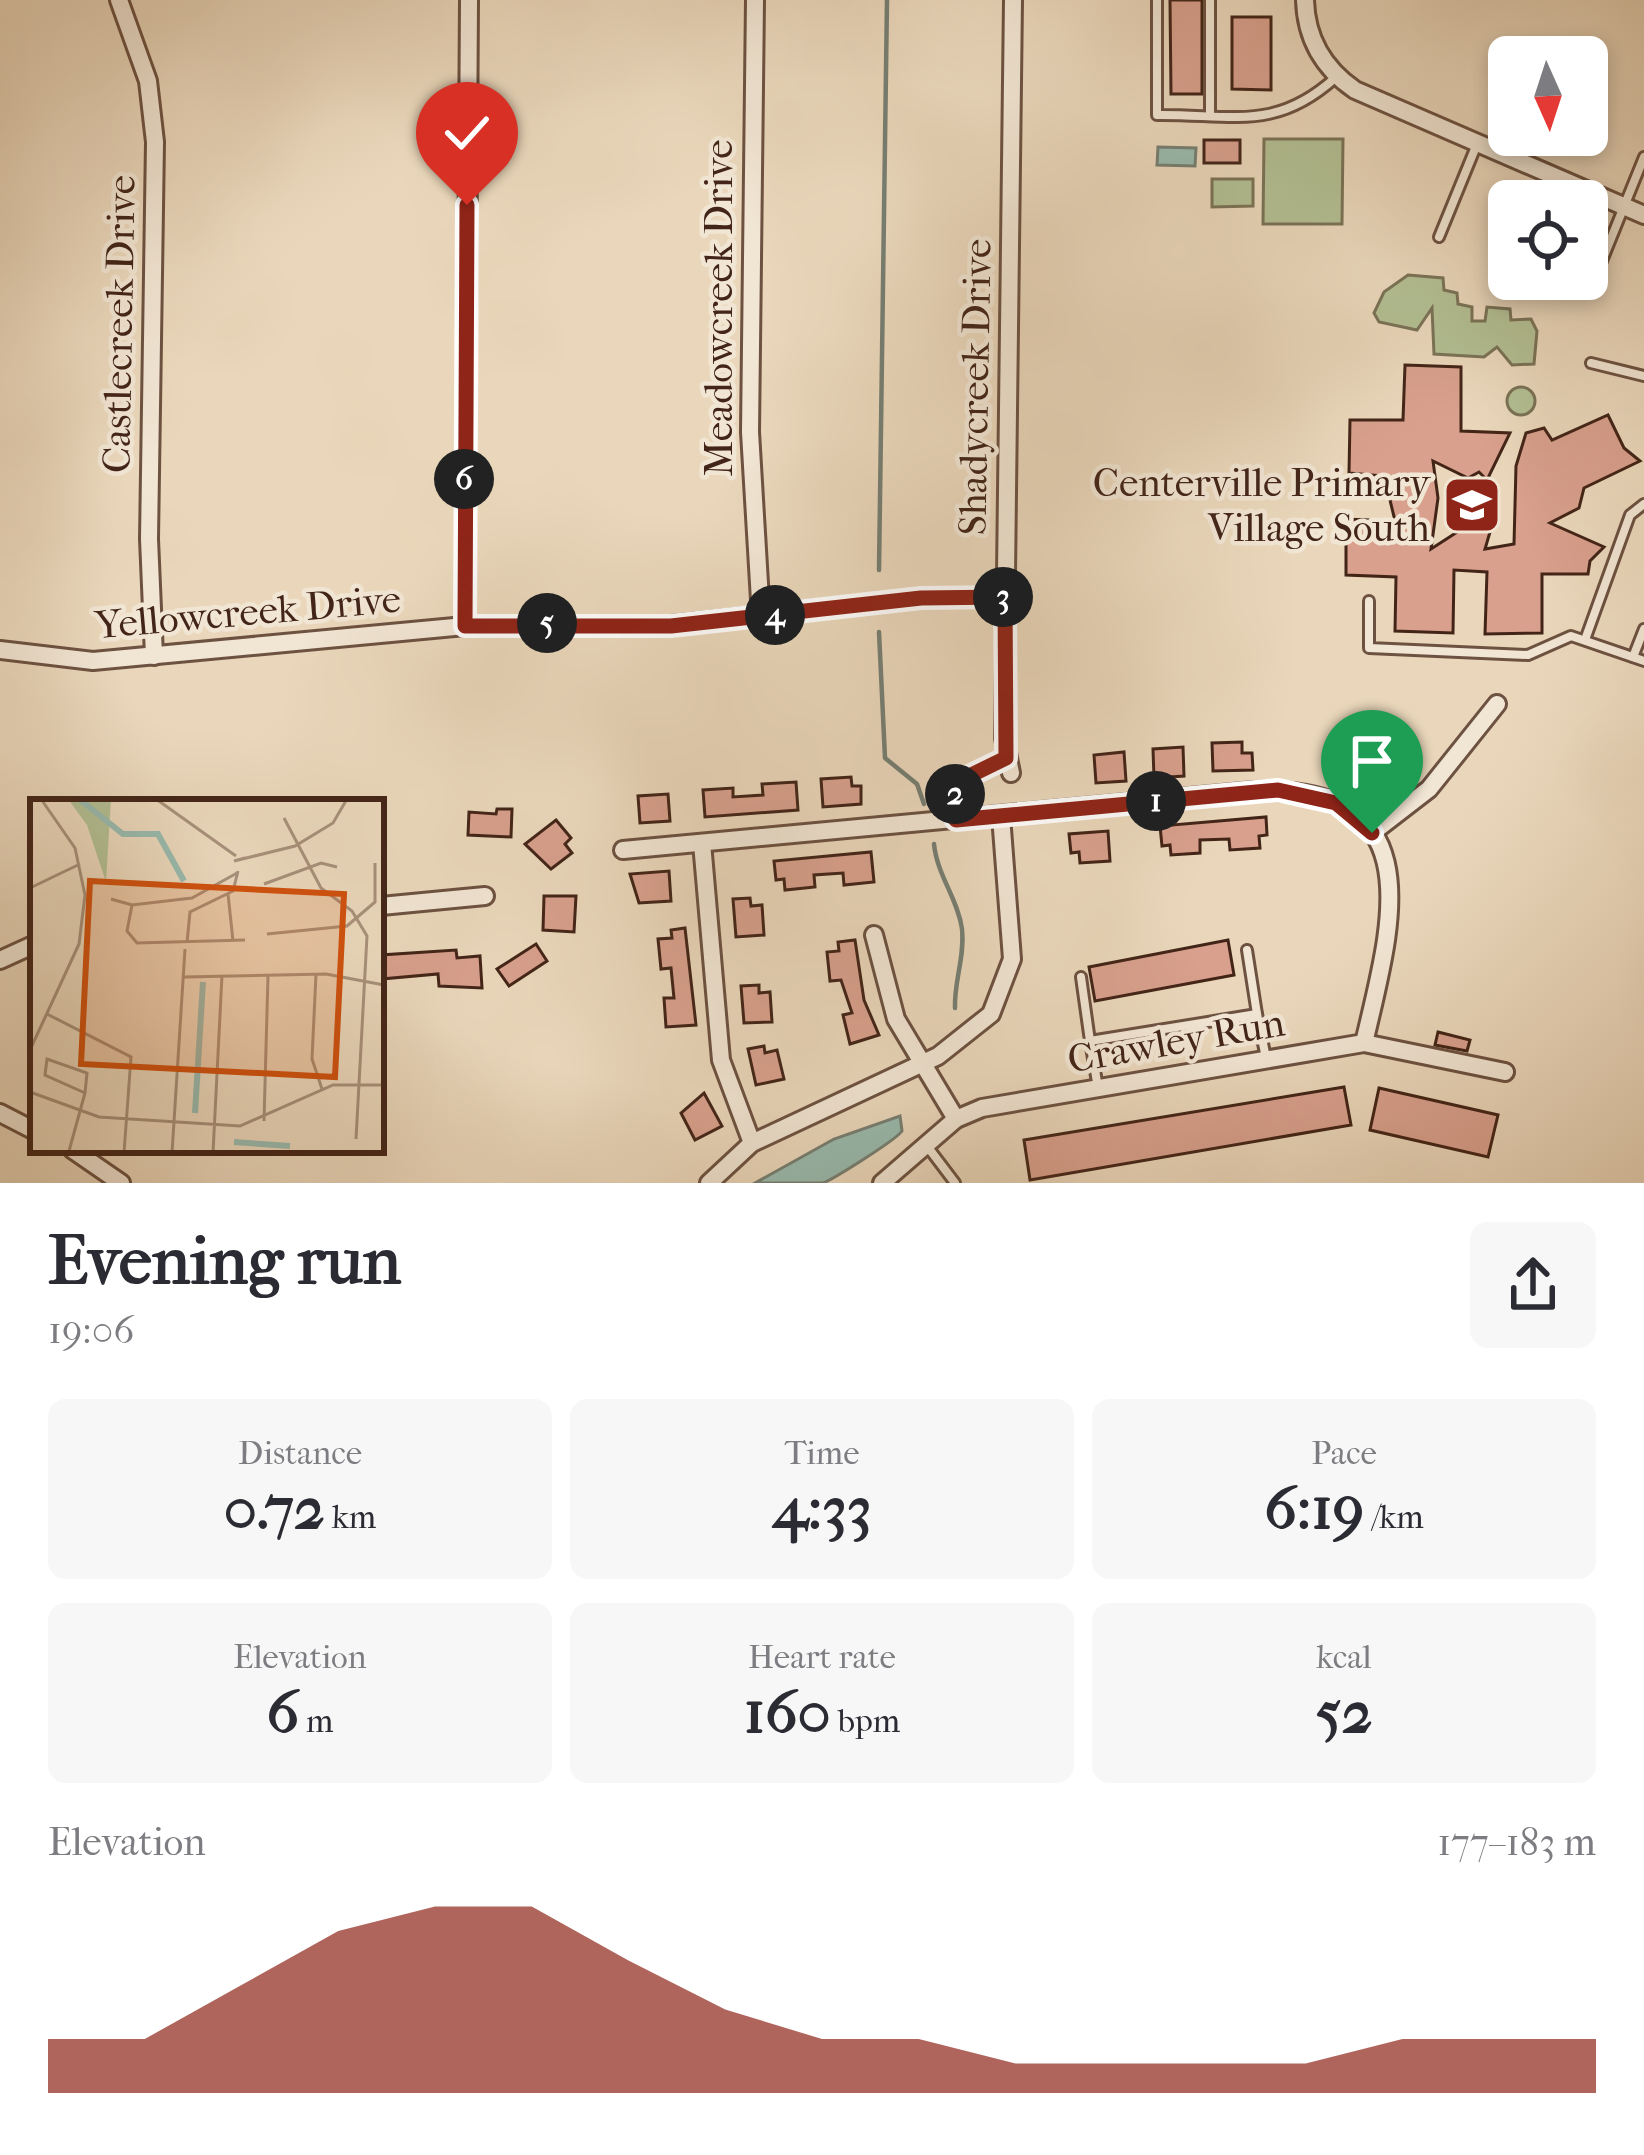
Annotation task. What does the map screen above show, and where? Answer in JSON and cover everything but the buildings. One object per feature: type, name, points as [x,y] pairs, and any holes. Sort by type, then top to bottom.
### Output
[{"type":"street","name":"Castlecreek Drive","points":[[118,0],[148,80],[154,142],[149,539],[154,656]]},
{"type":"street","points":[[465,626],[469,0]]},
{"type":"street","name":"Meadowcreek Drive","points":[[755,0],[750,432],[761,617]]},
{"type":"street","name":"Shadycreek Drive","points":[[956,820],[954,799],[961,780],[1008,765],[1005,597],[1013,0]]},
{"type":"street","points":[[1305,0],[1315,45],[1336,77],[1644,215]]},
{"type":"street","name":"Yellowcreek Drive","points":[[0,650],[93,662],[465,626],[671,626],[921,598],[1005,597]]},
{"type":"street","points":[[1372,833],[1429,790],[1497,704]]},
{"type":"street","points":[[623,850],[1278,790],[1336,803],[1372,833],[1390,872],[1393,909],[1364,1043]]},
{"type":"street","points":[[709,1183],[752,1143],[923,1063],[977,1029],[1009,977],[1013,940],[1001,816]]},
{"type":"street","points":[[702,843],[721,1060],[752,1143]]},
{"type":"street","points":[[384,906],[485,896]]},
{"type":"street","points":[[874,935],[887,998],[956,1119]]},
{"type":"street","points":[[0,960],[30,946]]},
{"type":"street","name":"Crawley Run","points":[[882,1183],[956,1119],[982,1108],[1364,1043],[1504,1072]]},
{"type":"street","points":[[0,1113],[30,1128]]},
{"type":"street","points":[[77,1153],[121,1183]]},
{"type":"lane","points":[[1157,0],[1157,115],[1281,115],[1307,104],[1336,77]]},
{"type":"lane","points":[[1210,0],[1210,114]]},
{"type":"lane","points":[[1439,237],[1477,143]]},
{"type":"lane","points":[[1608,244],[1644,157]]},
{"type":"lane","points":[[1591,363],[1644,376]]},
{"type":"lane","points":[[1586,637],[1630,515],[1644,504]]},
{"type":"lane","points":[[1369,601],[1369,648],[1528,655],[1571,636],[1586,637],[1644,661]]},
{"type":"lane","points":[[1633,657],[1644,629]]},
{"type":"lane","points":[[1247,950],[1266,1059]]},
{"type":"lane","points":[[1081,976],[1098,1088]]},
{"type":"lane","points":[[1090,1041],[1257,1014]]},
{"type":"lane","points":[[926,1145],[955,1183]]},
{"type":"green space","points":[[1264,139],[1343,139],[1342,224],[1263,224]]},
{"type":"green space","points":[[1212,179],[1253,179],[1253,206],[1212,207]]},
{"type":"green space","points":[[1408,275],[1443,278],[1444,290],[1457,293],[1458,304],[1472,307],[1472,321],[1485,321],[1487,307],[1510,309],[1511,320],[1531,319],[1537,331],[1534,364],[1512,365],[1497,347],[1484,357],[1434,354],[1432,308],[1417,330],[1379,322],[1374,313],[1384,292]]},
{"type":"green space","points":[[1521,387],[1531,391],[1535,401],[1531,411],[1521,415],[1511,411],[1507,401],[1511,391]]},
{"type":"water","points":[[1158,147],[1196,148],[1195,166],[1157,165]]},
{"type":"water","points":[[900,1116],[902,1131],[897,1136],[823,1183],[755,1183],[834,1139]]},
{"type":"waterway","points":[[879,570],[887,0]]},
{"type":"waterway","points":[[879,632],[885,758],[917,784],[924,804]]},
{"type":"waterway","points":[[934,844],[962,929],[955,1008]]},
{"type":"place","name":"Centerville Primary Village South","points":[[1472,505]]},
{"type":"route","points":[[467,205],[465,626],[671,626],[921,598],[1005,597],[1006,758],[961,780],[954,799],[956,820],[1278,790],[1336,803],[1372,833]]}]
